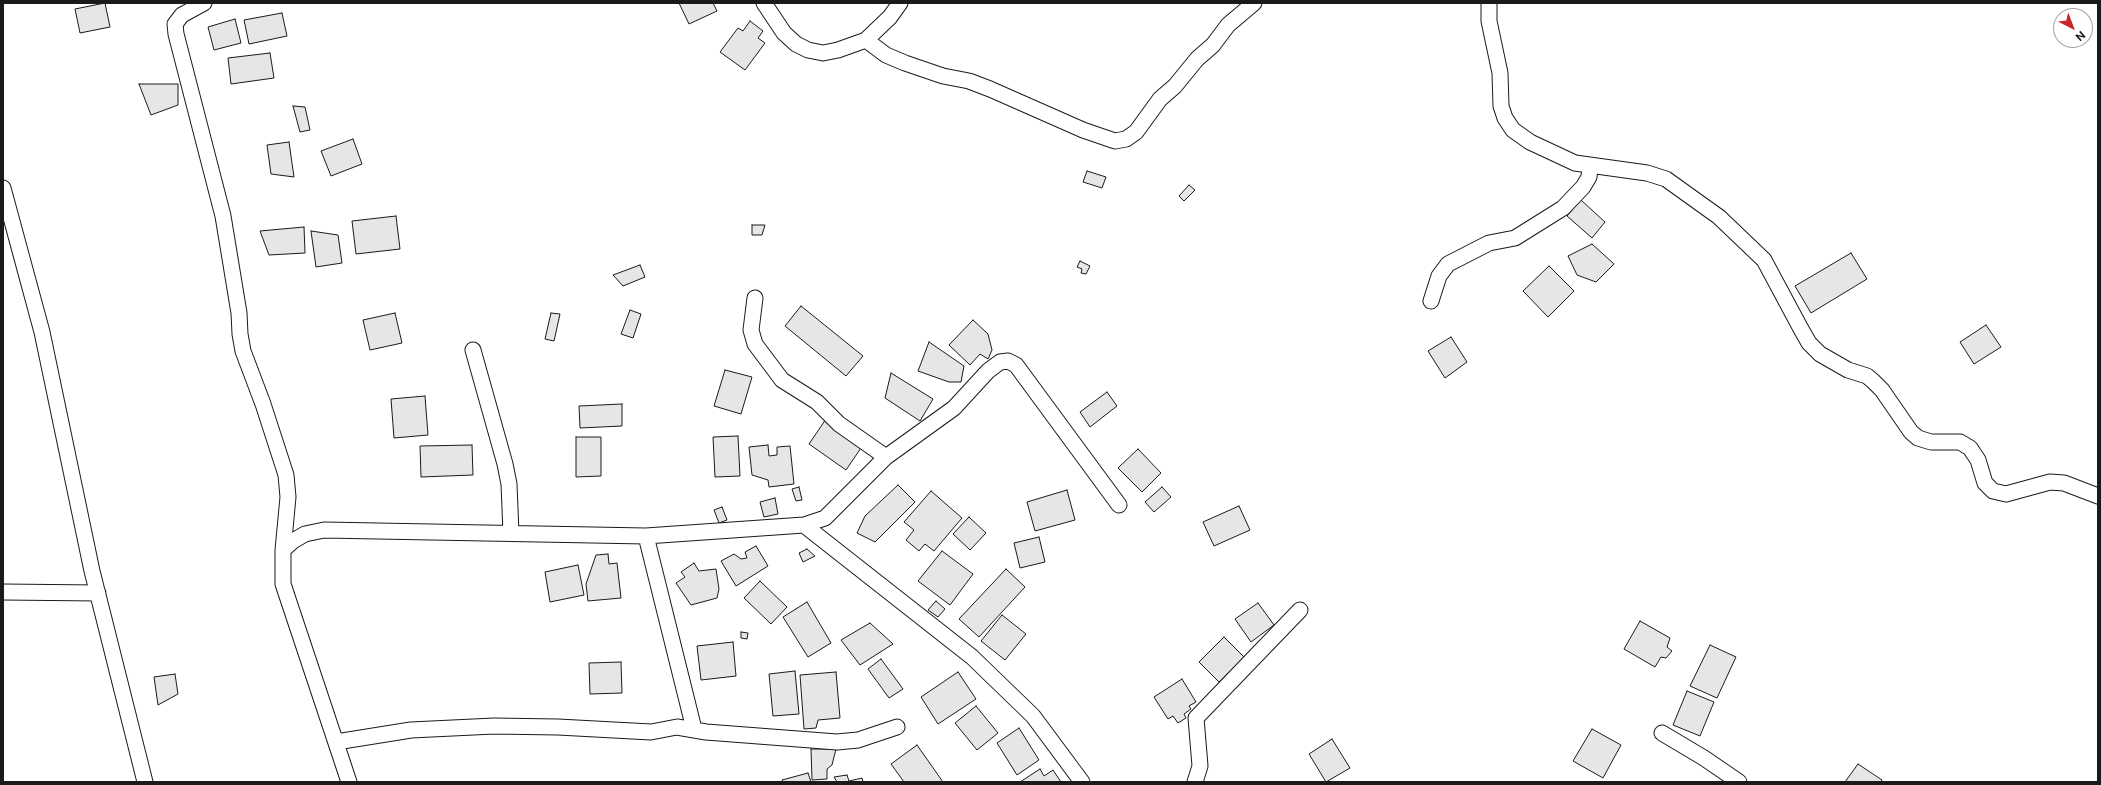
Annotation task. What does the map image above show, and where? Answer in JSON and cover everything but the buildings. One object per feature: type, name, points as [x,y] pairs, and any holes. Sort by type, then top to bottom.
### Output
[{"type":"street","points":[[204,3],[182,15],[176,24],[176,34],[223,216],[239,313],[240,334],[243,351],[264,404],[286,475],[288,497],[283,550],[283,584],[349,782]]},
{"type":"street","points":[[764,3],[784,33],[808,50],[823,53],[866,40],[890,17],[900,3]]},
{"type":"street","points":[[866,40],[886,55],[905,63],[943,76],[969,81],[990,88],[1083,130],[1115,142],[1126,139],[1136,132],[1160,99],[1175,86],[1197,59],[1213,45],[1228,25],[1254,3]]},
{"type":"street","points":[[1489,3],[1489,21],[1500,73],[1501,106],[1505,118],[1513,130],[1530,142],[1575,163],[1646,173],[1666,179],[1719,217],[1764,260],[1800,329],[1809,343],[1820,354],[1848,370],[1867,376],[1873,381],[1882,390],[1911,432],[1918,438],[1931,442],[1960,442],[1970,448],[1978,460],[1986,483],[1993,491],[2006,494],[2050,482],[2064,484],[2098,496]]},
{"type":"street","points":[[1431,301],[1439,276],[1448,264],[1489,243],[1515,238],[1563,208],[1584,187],[1589,177],[1590,166]]},
{"type":"street","points":[[3,188],[42,332],[98,593],[145,782]]},
{"type":"street","points":[[755,298],[751,330],[755,344],[782,380],[817,402],[839,424],[886,457]]},
{"type":"street","points":[[473,350],[505,464],[509,484],[511,533]]},
{"type":"street","points":[[287,512],[297,524],[307,528],[324,530],[646,536],[804,525],[825,518],[886,457],[954,408],[988,371],[1000,362],[1008,361],[1016,365],[1119,505]]},
{"type":"street","points":[[804,525],[978,663],[1033,716],[1082,782]]},
{"type":"street","points":[[283,550],[293,541],[305,534],[324,530]]},
{"type":"street","points":[[646,536],[694,729]]},
{"type":"street","points":[[3,592],[98,593]]},
{"type":"street","points":[[1195,782],[1200,766],[1196,718],[1300,610]]},
{"type":"street","points":[[336,742],[411,730],[494,726],[558,727],[651,732],[677,727],[837,742],[858,740],[897,727]]},
{"type":"street","points":[[1662,733],[1704,758],[1739,782]]}]
